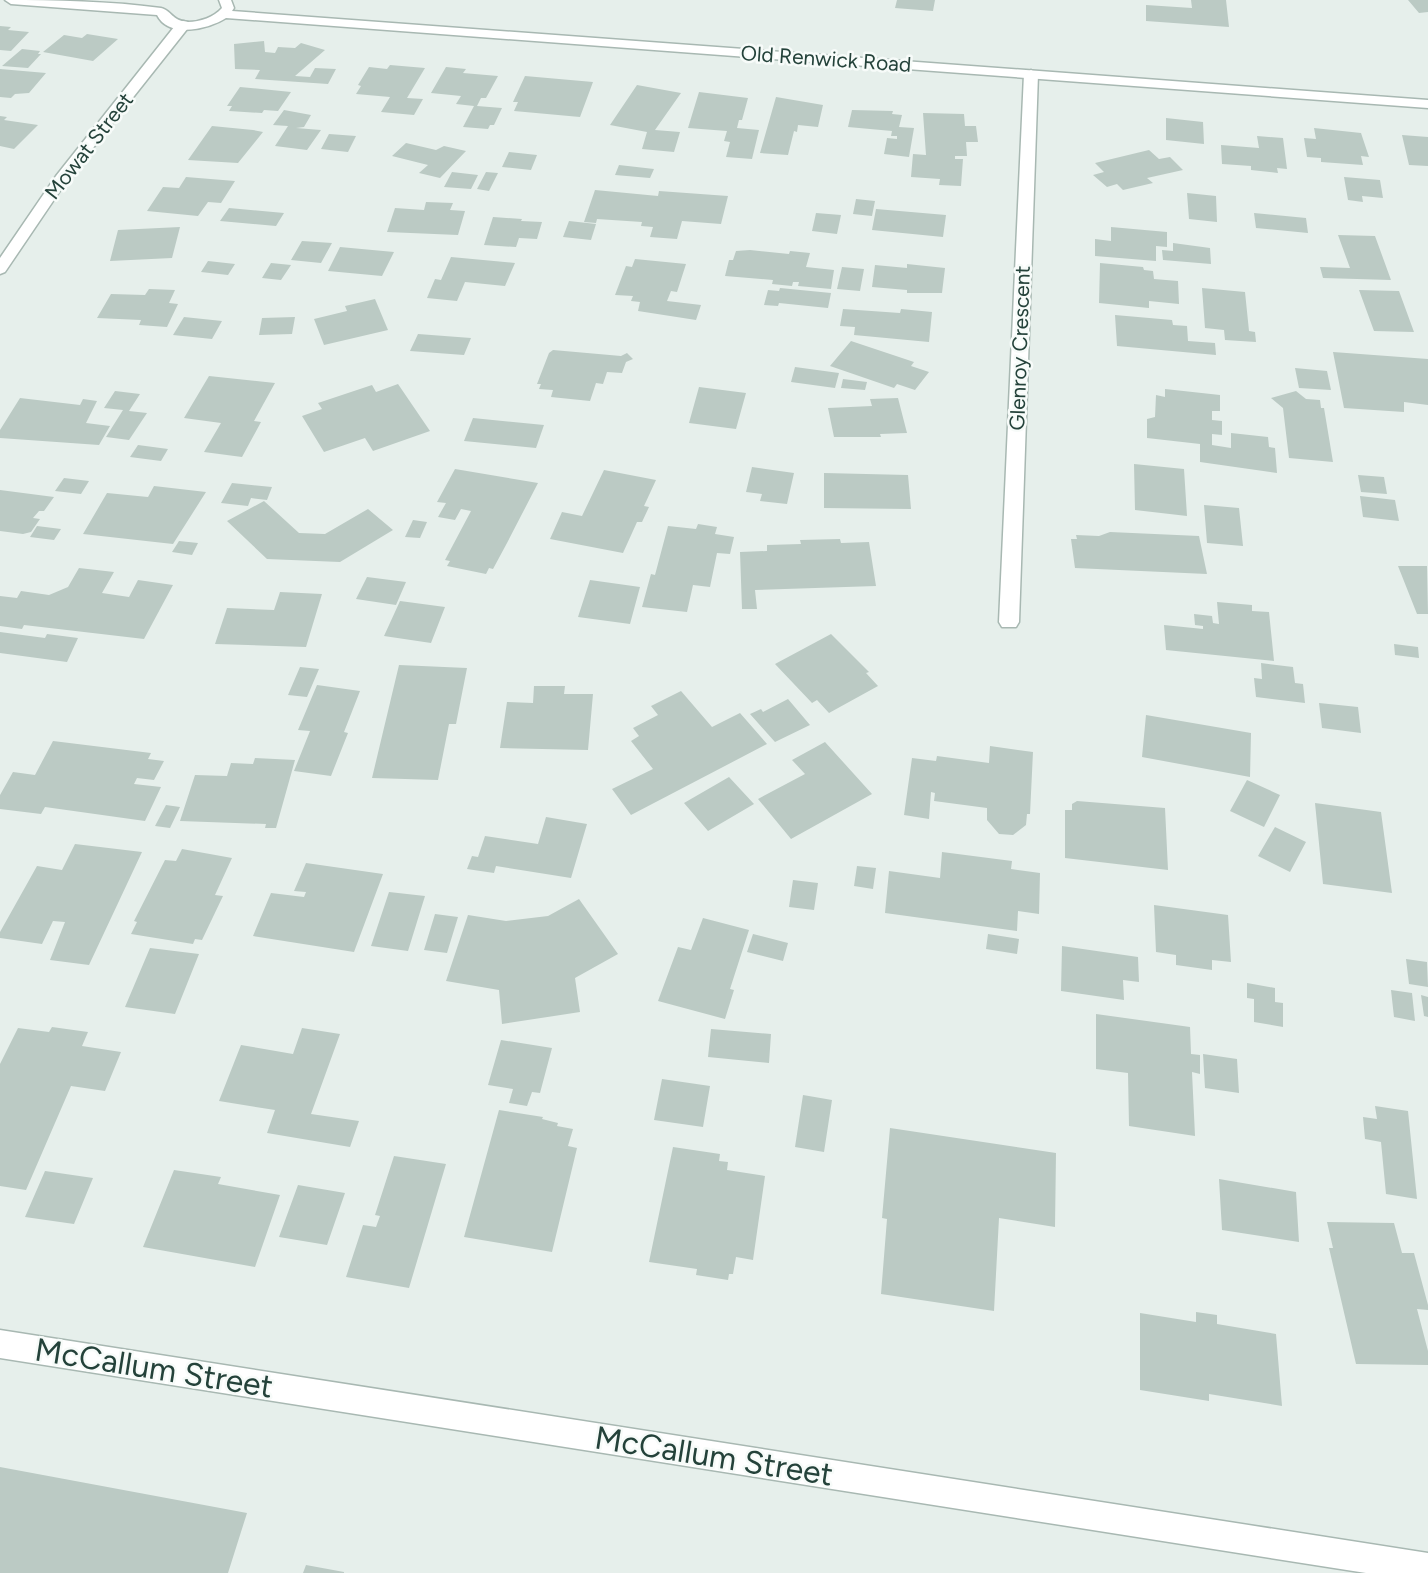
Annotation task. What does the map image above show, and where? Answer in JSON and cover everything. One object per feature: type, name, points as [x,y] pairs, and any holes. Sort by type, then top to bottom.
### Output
[{"type":"street","points":[[11,0],[162,12],[173,1]]},
{"type":"street","name":"Old Renwick Road","points":[[183,25],[205,23],[224,7],[1031,74],[1428,103]]},
{"type":"street","points":[[162,12],[167,20],[183,25]]},
{"type":"street","name":"Mowat Street","points":[[0,269],[61,179],[183,25]]},
{"type":"street","name":"Glenroy Crescent","points":[[1009,622],[1031,74]]},
{"type":"street","name":"McCallum Street","points":[[0,1344],[1428,1568]]},
{"type":"building","points":[[897,0],[935,0],[933,11],[895,8]]},
{"type":"building","points":[[1191,0],[1226,0],[1229,27],[1146,21],[1146,5],[1192,8]]},
{"type":"building","points":[[1408,0],[1428,0],[1428,12],[1419,13]]},
{"type":"building","points":[[0,26],[11,27],[8,30],[29,32],[11,51],[0,50]]},
{"type":"building","points":[[87,34],[118,39],[93,61],[43,52],[64,35],[82,38]]},
{"type":"building","points":[[264,41],[265,52],[275,53],[278,47],[295,48],[301,43],[325,50],[295,76],[310,77],[315,68],[336,69],[328,84],[255,79],[260,70],[235,69],[234,44]]},
{"type":"building","points":[[22,49],[40,51],[38,54],[41,54],[28,68],[2,66]]},
{"type":"building","points":[[390,65],[425,68],[407,98],[423,99],[414,115],[381,112],[390,97],[356,94],[361,86],[358,85],[369,67],[387,69]]},
{"type":"building","points":[[446,67],[466,69],[463,73],[498,76],[486,98],[481,98],[477,106],[502,108],[494,125],[490,125],[488,129],[463,127],[474,106],[456,104],[461,96],[431,93]]},
{"type":"building","points":[[0,69],[46,73],[29,93],[15,94],[11,98],[0,97]]},
{"type":"building","points":[[525,76],[593,82],[580,117],[514,111],[518,102],[513,102]]},
{"type":"building","points":[[637,85],[681,93],[655,130],[680,132],[674,152],[642,149],[647,132],[610,125]]},
{"type":"building","points":[[240,87],[291,92],[278,111],[229,111],[232,106],[227,106]]},
{"type":"building","points":[[699,92],[748,98],[737,128],[759,130],[752,159],[726,157],[730,142],[724,141],[727,131],[688,128]]},
{"type":"building","points":[[776,97],[823,105],[818,127],[798,125],[788,155],[760,153]]},
{"type":"building","points":[[284,110],[311,115],[304,127],[296,128],[321,130],[307,150],[275,146],[288,126],[273,125]]},
{"type":"building","points":[[852,110],[893,111],[892,114],[902,115],[899,127],[914,128],[909,157],[884,154],[887,138],[897,139],[897,136],[891,136],[892,131],[848,127]]},
{"type":"building","points":[[923,113],[964,114],[965,126],[976,126],[978,142],[966,142],[967,156],[955,156],[955,159],[963,159],[961,186],[939,185],[940,179],[911,177],[913,154],[926,155]]},
{"type":"building","points":[[0,116],[7,117],[4,120],[38,125],[14,149],[0,146]]},
{"type":"building","points":[[1166,118],[1203,122],[1204,144],[1166,140]]},
{"type":"building","points":[[212,126],[263,132],[238,163],[188,160]]},
{"type":"building","points":[[1314,128],[1361,133],[1369,157],[1361,156],[1363,165],[1321,162],[1321,158],[1307,157],[1304,138],[1316,139]]},
{"type":"building","points":[[329,134],[356,136],[348,152],[321,149]]},
{"type":"building","points":[[1402,135],[1428,137],[1428,166],[1409,165]]},
{"type":"building","points":[[1257,136],[1283,138],[1287,169],[1277,168],[1278,173],[1251,170],[1251,166],[1222,164],[1221,145],[1259,148]]},
{"type":"building","points":[[406,143],[436,150],[444,146],[466,151],[440,178],[419,173],[428,165],[392,156]]},
{"type":"building","points":[[1149,150],[1159,159],[1170,157],[1183,170],[1147,178],[1153,183],[1123,190],[1117,184],[1107,187],[1093,175],[1104,172],[1095,163]]},
{"type":"building","points":[[509,152],[537,155],[531,170],[502,167]]},
{"type":"building","points":[[619,165],[654,169],[650,178],[615,175]]},
{"type":"building","points":[[452,172],[478,175],[471,189],[444,187]]},
{"type":"building","points":[[486,172],[498,173],[489,191],[477,189]]},
{"type":"building","points":[[186,177],[235,181],[221,203],[208,202],[198,216],[147,211],[163,187],[179,188]]},
{"type":"building","points":[[1344,177],[1380,180],[1383,198],[1362,196],[1363,202],[1348,200]]},
{"type":"building","points":[[595,190],[658,196],[659,191],[728,196],[721,224],[682,221],[677,239],[650,237],[653,227],[641,226],[642,222],[597,219],[596,223],[584,222]]},
{"type":"building","points":[[1187,193],[1216,196],[1217,222],[1189,219]]},
{"type":"building","points":[[856,199],[875,201],[872,216],[853,214]]},
{"type":"building","points":[[426,202],[453,203],[450,210],[465,211],[458,235],[387,232],[395,208],[424,210]]},
{"type":"building","points":[[229,208],[284,213],[276,226],[220,221]]},
{"type":"building","points":[[876,209],[946,215],[943,237],[872,230]]},
{"type":"building","points":[[816,213],[841,215],[837,234],[812,231]]},
{"type":"building","points":[[1254,213],[1306,218],[1308,233],[1256,228]]},
{"type":"building","points":[[493,217],[542,222],[537,239],[519,238],[516,247],[484,245]]},
{"type":"building","points":[[569,221],[596,224],[591,240],[563,237]]},
{"type":"building","points":[[180,227],[172,258],[110,261],[118,230]]},
{"type":"building","points":[[1111,227],[1167,232],[1167,247],[1156,246],[1156,261],[1095,256],[1095,239],[1111,241]]},
{"type":"building","points":[[1338,235],[1375,236],[1391,280],[1323,278],[1320,267],[1350,268]]},
{"type":"building","points":[[302,241],[332,243],[321,263],[291,260]]},
{"type":"building","points":[[1173,243],[1210,248],[1211,264],[1163,260],[1162,250],[1173,251]]},
{"type":"building","points":[[340,247],[394,252],[382,276],[328,271]]},
{"type":"building","points":[[736,251],[810,253],[806,267],[834,270],[831,289],[798,286],[799,282],[793,282],[792,286],[772,284],[773,280],[725,276],[729,260],[733,260]]},
{"type":"building","points":[[451,257],[515,263],[505,286],[465,282],[457,301],[427,298],[435,279],[441,280]]},
{"type":"building","points":[[635,259],[686,264],[677,292],[671,291],[667,301],[701,305],[696,320],[638,311],[640,302],[631,301],[633,296],[615,295],[626,266],[632,267]]},
{"type":"building","points":[[208,261],[235,264],[228,275],[201,272]]},
{"type":"building","points":[[271,263],[291,265],[281,280],[262,278]]},
{"type":"building","points":[[1100,263],[1143,267],[1144,270],[1153,271],[1154,279],[1178,281],[1179,304],[1149,301],[1149,308],[1099,303]]},
{"type":"building","points":[[907,264],[945,268],[942,293],[907,293],[907,290],[872,287],[875,265],[907,268]]},
{"type":"building","points":[[842,267],[864,269],[860,291],[837,289]]},
{"type":"building","points":[[780,288],[831,293],[828,308],[779,303],[778,306],[764,305],[768,290],[779,291]]},
{"type":"building","points":[[1202,288],[1245,292],[1249,331],[1255,332],[1256,342],[1225,340],[1224,330],[1205,328]]},
{"type":"building","points":[[149,289],[175,290],[169,303],[178,304],[167,327],[139,325],[141,320],[97,318],[111,294],[145,295]]},
{"type":"building","points":[[1359,290],[1399,291],[1414,332],[1374,331]]},
{"type":"building","points":[[375,299],[388,330],[324,345],[314,319],[347,311],[345,306]]},
{"type":"building","points":[[843,309],[932,312],[929,342],[854,335],[855,327],[840,326]]},
{"type":"building","points":[[1115,315],[1172,320],[1173,325],[1187,326],[1188,341],[1215,343],[1216,355],[1117,346]]},
{"type":"building","points":[[184,317],[222,321],[212,339],[173,335]]},
{"type":"building","points":[[295,317],[292,334],[259,335],[262,318]]},
{"type":"building","points":[[418,334],[471,338],[464,355],[410,351]]},
{"type":"building","points":[[851,341],[914,362],[911,366],[929,372],[915,390],[897,384],[894,388],[830,366]]},
{"type":"building","points":[[553,350],[621,356],[627,353],[633,359],[626,362],[622,373],[607,372],[603,384],[596,383],[590,401],[551,397],[553,390],[539,389],[541,384],[537,384],[549,353]]},
{"type":"building","points":[[1333,352],[1428,359],[1428,405],[1404,402],[1404,412],[1344,408]]},
{"type":"building","points":[[795,367],[839,373],[835,388],[791,382]]},
{"type":"building","points":[[1295,368],[1327,371],[1331,390],[1299,388]]},
{"type":"building","points":[[209,376],[275,383],[254,421],[261,422],[242,457],[204,452],[221,423],[184,418]]},
{"type":"building","points":[[843,379],[867,382],[865,390],[841,388]]},
{"type":"building","points":[[398,384],[430,431],[373,451],[365,438],[324,452],[302,416],[322,409],[318,403],[372,385],[376,392]]},
{"type":"building","points":[[699,387],[746,393],[736,429],[689,423]]},
{"type":"building","points":[[1165,389],[1220,395],[1220,411],[1212,411],[1212,420],[1222,421],[1222,435],[1212,434],[1212,445],[1231,448],[1231,433],[1268,437],[1269,447],[1275,448],[1277,473],[1200,462],[1200,444],[1147,438],[1147,419],[1155,417],[1156,395],[1165,397]]},
{"type":"building","points":[[115,391],[140,394],[129,411],[147,413],[129,440],[106,437],[123,410],[104,408]]},
{"type":"building","points":[[1296,391],[1306,399],[1320,400],[1321,408],[1324,408],[1333,462],[1289,458],[1283,408],[1271,398]]},
{"type":"building","points":[[20,398],[80,405],[83,399],[97,401],[86,423],[110,426],[99,445],[0,438],[0,430]]},
{"type":"building","points":[[898,398],[907,433],[880,434],[881,437],[834,437],[828,408],[872,406],[870,399]]},
{"type":"building","points":[[473,418],[544,425],[536,448],[464,441]]},
{"type":"building","points":[[138,445],[168,449],[161,461],[130,457]]},
{"type":"building","points":[[1134,464],[1184,469],[1187,516],[1135,510]]},
{"type":"building","points":[[752,467],[794,473],[787,504],[760,501],[762,494],[746,492]]},
{"type":"building","points":[[455,469],[538,483],[493,569],[489,568],[486,574],[447,566],[450,561],[445,560],[471,511],[461,509],[455,520],[438,517],[446,503],[437,502]]},
{"type":"building","points":[[604,470],[656,480],[644,506],[649,507],[642,522],[637,522],[623,553],[550,539],[562,512],[582,516]]},
{"type":"building","points":[[824,473],[908,475],[911,509],[824,508]]},
{"type":"building","points":[[1358,475],[1384,477],[1387,494],[1361,492]]},
{"type":"building","points":[[64,478],[89,481],[81,494],[55,491]]},
{"type":"building","points":[[232,483],[272,487],[267,500],[251,498],[248,506],[221,503]]},
{"type":"building","points":[[154,486],[206,492],[173,544],[83,534],[107,493],[148,497]]},
{"type":"building","points":[[0,490],[54,497],[44,511],[39,511],[33,518],[40,519],[31,532],[23,534],[0,531]]},
{"type":"building","points":[[1360,496],[1395,500],[1399,521],[1363,517]]},
{"type":"building","points":[[264,501],[299,533],[325,534],[368,509],[393,530],[340,562],[267,559],[227,521]]},
{"type":"building","points":[[1204,505],[1239,508],[1243,546],[1207,543]]},
{"type":"building","points":[[413,520],[427,522],[420,538],[405,537]]},
{"type":"building","points":[[698,524],[717,527],[715,534],[734,537],[730,554],[717,553],[710,587],[693,585],[687,612],[642,607],[651,574],[655,575],[668,526],[696,529]]},
{"type":"building","points":[[37,526],[61,529],[54,540],[30,537]]},
{"type":"building","points":[[1110,532],[1199,536],[1207,574],[1075,568],[1071,539],[1077,539],[1076,535],[1099,536]]},
{"type":"building","points":[[840,539],[841,543],[869,542],[876,586],[755,590],[757,609],[742,609],[740,552],[767,551],[767,545],[801,544],[800,540]]},
{"type":"building","points":[[179,541],[198,543],[192,555],[172,552]]},
{"type":"building","points":[[1398,566],[1427,566],[1428,614],[1417,614]]},
{"type":"building","points":[[79,568],[114,572],[102,593],[129,597],[138,580],[173,585],[144,639],[24,625],[22,629],[0,626],[0,596],[17,598],[21,591],[49,595],[68,587]]},
{"type":"building","points":[[367,577],[406,582],[396,605],[356,599]]},
{"type":"building","points":[[590,580],[640,587],[630,624],[578,617]]},
{"type":"building","points":[[280,592],[322,594],[306,647],[215,644],[227,608],[274,610]]},
{"type":"building","points":[[400,601],[445,607],[431,643],[384,636]]},
{"type":"building","points":[[1217,602],[1252,605],[1252,611],[1269,612],[1274,661],[1166,650],[1164,625],[1203,629],[1203,626],[1195,625],[1194,614],[1212,616],[1213,623],[1219,624]]},
{"type":"building","points":[[0,632],[45,638],[47,634],[78,638],[67,662],[0,653]]},
{"type":"building","points":[[831,634],[869,672],[866,673],[878,686],[829,713],[817,700],[812,703],[775,664]]},
{"type":"building","points":[[1394,644],[1418,647],[1419,658],[1395,655]]},
{"type":"building","points":[[1261,663],[1293,667],[1295,683],[1303,684],[1305,703],[1256,697],[1254,678],[1262,679]]},
{"type":"building","points":[[399,665],[467,668],[456,724],[449,724],[438,780],[372,778]]},
{"type":"building","points":[[300,667],[319,669],[307,697],[288,695]]},
{"type":"building","points":[[317,685],[360,691],[344,732],[348,733],[331,776],[294,771],[310,731],[298,730]]},
{"type":"building","points":[[534,686],[565,686],[564,694],[593,694],[588,750],[500,748],[507,702],[533,703]]},
{"type":"building","points":[[681,691],[712,727],[740,713],[767,744],[631,815],[612,789],[653,769],[631,741],[639,736],[633,728],[658,715],[651,706]]},
{"type":"building","points":[[788,699],[810,725],[775,742],[750,714],[761,709],[763,712]]},
{"type":"building","points":[[1319,703],[1358,707],[1361,733],[1322,728]]},
{"type":"building","points":[[1146,715],[1251,733],[1250,777],[1142,757]]},
{"type":"building","points":[[53,741],[151,753],[148,759],[164,761],[154,780],[137,778],[134,784],[161,787],[145,821],[45,807],[41,814],[0,809],[0,795],[13,772],[35,775]]},
{"type":"building","points":[[825,742],[872,794],[791,839],[758,799],[805,774],[792,760]]},
{"type":"building","points":[[990,746],[1033,752],[1030,814],[1027,814],[1026,825],[1013,835],[999,834],[987,820],[987,808],[934,801],[935,793],[931,792],[929,819],[904,815],[912,758],[936,761],[937,756],[989,763]]},
{"type":"building","points":[[255,758],[295,760],[276,828],[265,828],[266,824],[180,821],[195,775],[227,776],[231,763],[253,764]]},
{"type":"building","points":[[729,777],[754,804],[708,831],[684,803]]},
{"type":"building","points":[[1247,780],[1280,795],[1264,827],[1230,811]]},
{"type":"building","points":[[1077,801],[1165,808],[1168,870],[1065,858],[1065,810],[1072,810],[1072,804]]},
{"type":"building","points":[[1315,803],[1381,812],[1392,893],[1323,884]]},
{"type":"building","points":[[166,805],[180,807],[170,828],[155,826]]},
{"type":"building","points":[[546,817],[587,824],[571,878],[496,866],[494,873],[467,869],[472,856],[478,857],[485,836],[538,844]]},
{"type":"building","points":[[1275,827],[1306,842],[1290,872],[1258,856]]},
{"type":"building","points":[[75,844],[142,852],[89,965],[50,960],[65,922],[53,921],[42,944],[0,938],[0,932],[37,866],[62,870]]},
{"type":"building","points":[[182,849],[232,858],[215,895],[223,896],[202,940],[195,939],[193,944],[131,934],[137,922],[134,921],[165,860],[176,861]]},
{"type":"building","points":[[942,852],[1012,861],[1011,869],[1040,873],[1039,914],[1018,911],[1017,931],[885,913],[889,871],[940,878]]},
{"type":"building","points":[[306,863],[383,874],[354,952],[253,936],[271,893],[304,897],[306,892],[294,891]]},
{"type":"building","points":[[857,866],[876,868],[873,889],[854,886]]},
{"type":"building","points":[[793,880],[818,883],[814,910],[789,907]]},
{"type":"building","points":[[389,892],[425,896],[408,951],[371,946]]},
{"type":"building","points":[[579,899],[618,954],[575,978],[580,1012],[502,1024],[499,990],[446,981],[468,915],[506,921],[548,916]]},
{"type":"building","points":[[1154,905],[1228,915],[1231,962],[1212,960],[1212,970],[1176,965],[1176,955],[1156,952]]},
{"type":"building","points":[[435,914],[458,917],[447,953],[424,950]]},
{"type":"building","points":[[703,918],[749,930],[730,989],[734,990],[725,1019],[658,1001],[678,947],[691,950]]},
{"type":"building","points":[[753,934],[788,943],[783,961],[747,952]]},
{"type":"building","points":[[988,934],[1019,939],[1017,954],[986,949]]},
{"type":"building","points":[[1062,946],[1138,957],[1139,982],[1123,980],[1124,1000],[1061,991]]},
{"type":"building","points":[[150,948],[199,954],[175,1014],[125,1007]]},
{"type":"building","points":[[1406,959],[1427,962],[1428,987],[1409,984]]},
{"type":"building","points":[[1247,983],[1275,988],[1275,1002],[1283,1003],[1283,1027],[1254,1022],[1254,999],[1247,998]]},
{"type":"building","points":[[1391,990],[1412,993],[1415,1021],[1394,1017]]},
{"type":"building","points":[[1421,995],[1428,997],[1428,1017],[1424,1016]]},
{"type":"building","points":[[1096,1014],[1190,1027],[1191,1054],[1200,1055],[1200,1074],[1192,1072],[1195,1136],[1129,1126],[1128,1073],[1096,1069]]},
{"type":"building","points":[[52,1027],[88,1032],[82,1046],[121,1052],[105,1091],[71,1086],[26,1190],[0,1186],[0,1064],[18,1028],[49,1032]]},
{"type":"building","points":[[302,1028],[340,1034],[311,1114],[359,1121],[350,1147],[267,1133],[275,1110],[219,1101],[241,1045],[293,1054]]},
{"type":"building","points":[[711,1029],[771,1034],[769,1063],[708,1057]]},
{"type":"building","points":[[501,1040],[552,1048],[540,1093],[532,1092],[527,1106],[509,1103],[513,1089],[488,1085]]},
{"type":"building","points":[[1203,1054],[1237,1059],[1239,1093],[1205,1088]]},
{"type":"building","points":[[662,1079],[710,1086],[703,1127],[654,1120]]},
{"type":"building","points":[[803,1095],[832,1100],[824,1152],[795,1147]]},
{"type":"building","points":[[1375,1106],[1408,1111],[1417,1199],[1386,1194],[1381,1142],[1365,1139],[1363,1117],[1377,1119]]},
{"type":"building","points":[[499,1110],[543,1117],[542,1119],[558,1123],[557,1126],[573,1129],[568,1146],[577,1148],[552,1252],[464,1237]]},
{"type":"building","points":[[890,1128],[1056,1153],[1055,1227],[999,1218],[994,1311],[881,1294],[887,1219],[882,1218]]},
{"type":"building","points":[[673,1147],[720,1154],[719,1161],[728,1162],[727,1170],[765,1176],[753,1260],[736,1257],[733,1274],[729,1274],[728,1280],[696,1275],[697,1269],[649,1262]]},
{"type":"building","points":[[394,1156],[446,1164],[409,1288],[346,1277],[363,1225],[376,1227],[380,1216],[375,1215]]},
{"type":"building","points":[[174,1170],[221,1177],[218,1184],[280,1195],[255,1267],[143,1247]]},
{"type":"building","points":[[45,1171],[93,1178],[74,1224],[25,1217]]},
{"type":"building","points":[[1219,1179],[1296,1192],[1299,1242],[1222,1230]]},
{"type":"building","points":[[298,1185],[345,1193],[327,1245],[279,1237]]},
{"type":"building","points":[[1327,1222],[1394,1223],[1402,1253],[1414,1253],[1428,1305],[1428,1310],[1417,1309],[1428,1351],[1428,1365],[1356,1364],[1329,1248],[1333,1248]]},
{"type":"building","points":[[1196,1312],[1217,1315],[1217,1324],[1276,1334],[1282,1406],[1209,1394],[1209,1401],[1140,1390],[1140,1313],[1196,1322]]},
{"type":"building","points":[[0,1467],[247,1513],[228,1573],[0,1573]]},
{"type":"building","points":[[306,1565],[344,1572],[344,1573],[303,1573]]}]
